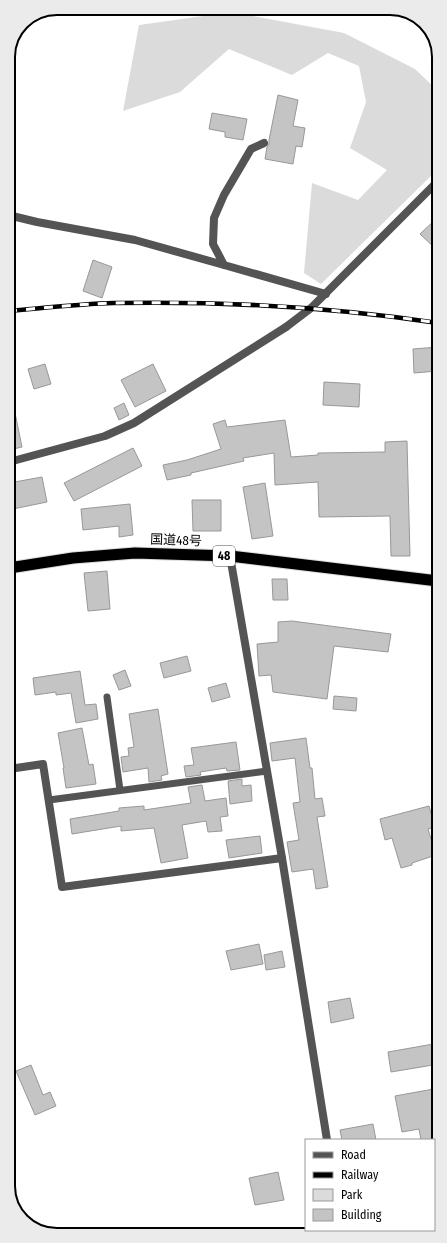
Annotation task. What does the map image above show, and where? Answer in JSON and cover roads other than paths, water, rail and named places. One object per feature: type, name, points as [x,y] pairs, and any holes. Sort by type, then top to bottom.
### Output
[{"type":"highway","name":"国道48号","points":[[15,567],[73,558],[135,553],[230,556],[432,580]]},
{"type":"street","points":[[224,265],[213,244],[214,218],[224,195],[251,149],[264,143]]},
{"type":"street","points":[[15,460],[105,436],[134,423],[286,327],[311,308],[326,294],[432,188]]},
{"type":"street","points":[[15,217],[135,240],[326,294]]},
{"type":"street","points":[[230,556],[282,858],[327,1139]]},
{"type":"street","points":[[15,768],[43,764],[62,887],[282,858]]},
{"type":"lane","points":[[107,697],[120,790]]},
{"type":"lane","points":[[49,800],[267,771]]},
{"type":"railway","points":[[15,310],[101,304],[236,304],[317,309],[398,317],[432,322]]}]
